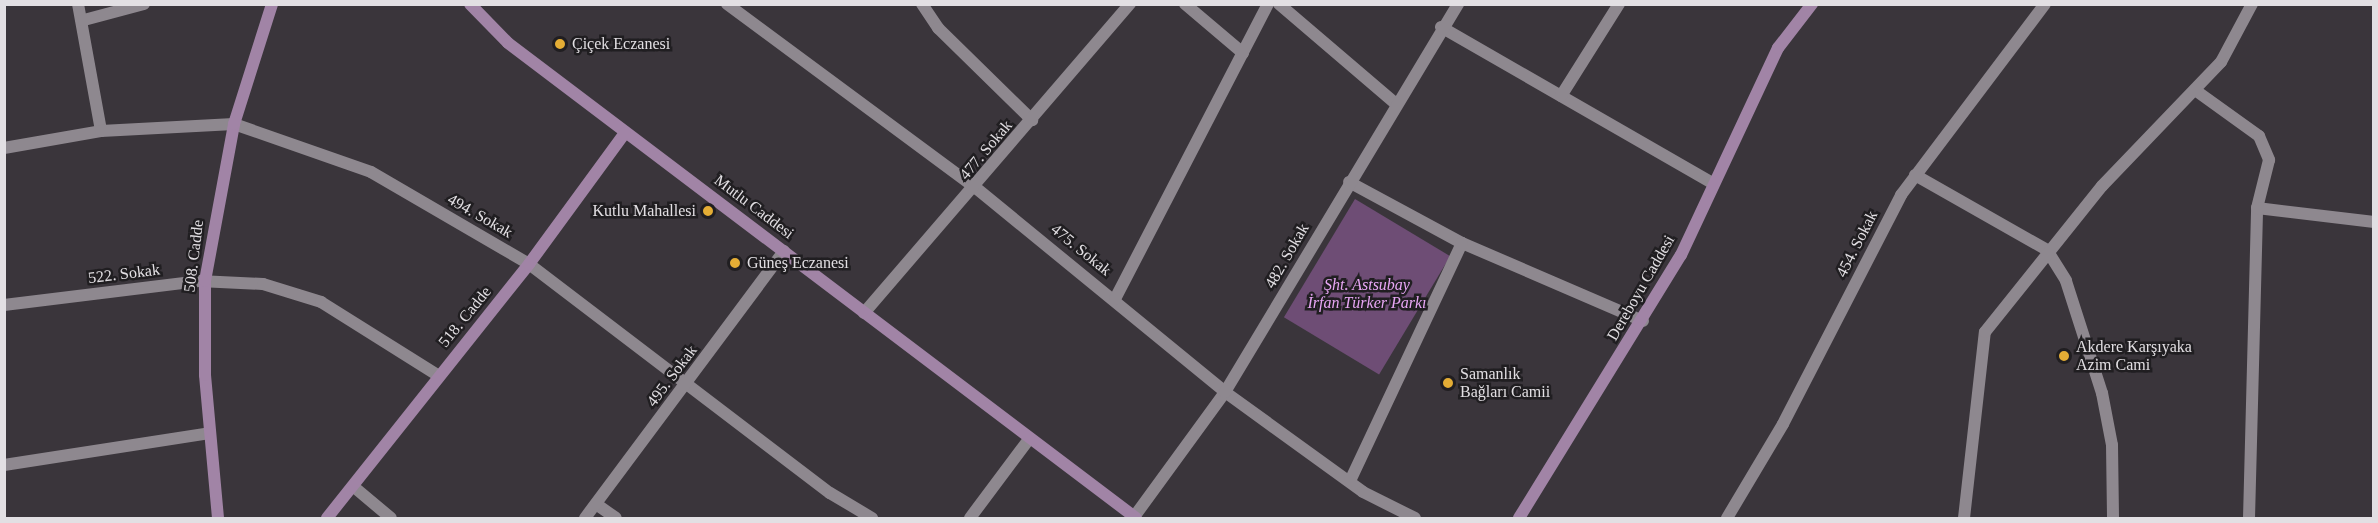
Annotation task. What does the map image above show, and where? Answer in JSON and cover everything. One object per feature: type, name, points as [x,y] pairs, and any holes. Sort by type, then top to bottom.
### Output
[{"type":"street","points":[[78,4],[84,20],[101,131]]},
{"type":"street","points":[[84,20],[144,4]]},
{"type":"street","name":"508. Cadde","points":[[218,519],[210,433],[205,281],[234,124],[273,4]]},
{"type":"street","name":"Mutlu Caddesi","points":[[470,4],[508,42],[625,133],[1135,518]]},
{"type":"street","name":"475. Sokak","points":[[727,4],[976,188],[1115,299],[1226,392],[1350,480],[1415,519]]},
{"type":"street","points":[[922,4],[938,28],[1032,120]]},
{"type":"street","name":"477. Sokak","points":[[864,313],[976,188],[1130,4]]},
{"type":"street","points":[[1185,4],[1243,53]]},
{"type":"street","points":[[1115,299],[1268,4]]},
{"type":"street","points":[[1279,4],[1395,103]]},
{"type":"street","points":[[1561,96],[1619,4]]},
{"type":"street","name":"Dereboyu Caddesi","points":[[1519,519],[1643,321],[1681,255],[1711,182],[1778,48],[1812,4]]},
{"type":"street","name":"454. Sokak","points":[[1727,519],[1916,175],[2045,4]]},
{"type":"street","points":[[1964,519],[1985,332],[2047,250],[2221,63],[2252,4]]},
{"type":"street","name":"482. Sokak","points":[[1135,518],[1226,392],[1395,103],[1454,7]]},
{"type":"street","points":[[1441,27],[1711,182]]},
{"type":"street","points":[[2195,90],[2259,136],[2269,160],[2256,208],[2248,519]]},
{"type":"street","name":"494. Sokak","points":[[4,148],[101,131],[234,124],[371,172],[529,264],[686,385],[872,519]]},
{"type":"street","name":"518. Cadde","points":[[327,519],[529,264],[625,133]]},
{"type":"street","points":[[1916,175],[2047,250],[2066,281],[2102,393],[2112,445],[2113,519]]},
{"type":"street","points":[[1349,182],[1462,243],[1643,321]]},
{"type":"street","points":[[2256,208],[2373,222]]},
{"type":"street","points":[[1350,480],[1462,243]]},
{"type":"street","name":"495. Sokak","points":[[585,519],[784,251]]},
{"type":"street","name":"522. Sokak","points":[[4,305],[205,281],[263,284],[321,302],[439,376]]},
{"type":"street","points":[[4,465],[210,433]]},
{"type":"street","points":[[970,519],[1029,440]]},
{"type":"street","points":[[354,487],[392,519]]},
{"type":"street","points":[[596,504],[616,519]]},
{"type":"green space","name":"Şht. Astsubay İrfan Türker Parkı","points":[[1355,199],[1450,256],[1379,374],[1284,317]]},
{"type":"place","name":"Çiçek Eczanesi","points":[[560,44]]},
{"type":"place","name":"Kutlu Mahallesi","points":[[708,211]]},
{"type":"place","name":"Güneş Eczanesi","points":[[735,263]]},
{"type":"place","name":"Akdere Karşıyaka Azim Cami","points":[[2064,356]]},
{"type":"place","name":"Samanlık Bağları Camii","points":[[1448,383]]}]
